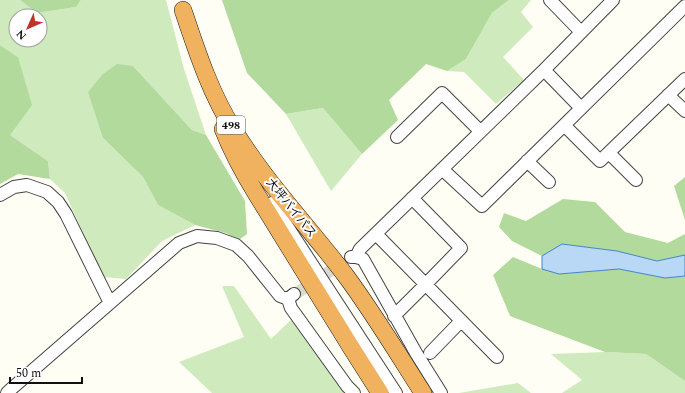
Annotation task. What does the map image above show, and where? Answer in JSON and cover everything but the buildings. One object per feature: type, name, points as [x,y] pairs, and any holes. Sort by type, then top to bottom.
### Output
[{"type":"highway","name":"大坪バイパス","points":[[182,5],[203,78],[228,143],[242,170],[380,393]]},
{"type":"highway","name":"大坪バイパス","points":[[182,5],[194,44],[207,76],[234,131],[267,179],[328,252],[347,278],[423,393]]},
{"type":"street","points":[[550,0],[581,32]]},
{"type":"street","points":[[441,393],[394,316],[363,260],[354,257],[360,249],[544,70],[613,0]]},
{"type":"street","points":[[442,169],[482,206],[685,6]]},
{"type":"street","points":[[544,70],[581,108]]},
{"type":"street","points":[[203,78],[217,109],[249,168],[396,393]]},
{"type":"street","points":[[564,125],[600,161],[685,79]]},
{"type":"street","points":[[397,137],[442,93],[480,131]]},
{"type":"street","points":[[668,95],[685,111]]},
{"type":"street","points":[[609,153],[636,180]]},
{"type":"street","points":[[527,161],[549,182]]},
{"type":"street","points":[[0,195],[14,187],[27,185],[47,192],[58,202],[66,214],[110,303]]},
{"type":"street","points":[[394,316],[461,248],[412,198]]},
{"type":"street","points":[[376,234],[497,357]]},
{"type":"street","points":[[7,393],[180,243],[197,236],[217,238],[236,245],[248,256],[280,296],[291,297],[291,308],[347,386],[354,393]]},
{"type":"street","points":[[430,353],[461,321]]},
{"type":"green space","points":[[0,0],[20,0],[30,8],[8,8],[8,48],[48,48],[48,11],[76,7],[81,0],[166,0],[184,69],[206,135],[192,130],[133,66],[103,138],[143,177],[158,205],[195,225],[162,241],[126,279],[103,277],[65,193],[50,179],[48,161],[10,135],[18,57],[0,45]]},
{"type":"green space","points":[[20,0],[81,0],[76,7],[48,11],[48,8],[30,8]]},
{"type":"green space","points":[[222,0],[509,0],[492,13],[466,59],[447,71],[426,64],[389,100],[398,120],[362,154],[323,108],[286,114],[247,73]]},
{"type":"green space","points":[[509,0],[531,0],[521,12],[533,27],[503,57],[524,80],[496,104],[464,72],[447,71],[466,59],[492,13]]},
{"type":"green space","points":[[0,45],[18,57],[32,105],[10,135],[48,161],[50,179],[18,174],[0,184]]},
{"type":"green space","points":[[117,64],[133,66],[192,130],[206,135],[245,201],[247,234],[239,240],[226,233],[195,225],[158,205],[143,177],[103,138],[88,92],[103,74]]},
{"type":"green space","points":[[323,108],[362,154],[331,191],[286,114]]},
{"type":"green space","points":[[685,177],[685,220],[674,186]]},
{"type":"green space","points":[[563,199],[595,202],[625,232],[668,243],[685,234],[685,255],[657,261],[617,251],[563,244],[542,256],[512,241],[499,227],[504,213],[526,221]]},
{"type":"green space","points":[[513,257],[542,269],[559,274],[619,269],[665,278],[685,276],[685,381],[646,354],[605,352],[510,316],[493,275]]},
{"type":"green space","points":[[222,286],[234,286],[271,339],[291,320],[346,393],[212,393],[179,362],[244,337]]},
{"type":"green space","points":[[605,352],[646,354],[685,381],[685,393],[562,393],[582,380],[551,354]]},
{"type":"green space","points":[[518,383],[531,393],[459,393]]},
{"type":"water","points":[[562,244],[617,251],[657,261],[685,255],[685,276],[665,278],[619,269],[559,274],[542,269],[542,256]]},
{"type":"tunnel","points":[[295,294],[344,262]]}]
